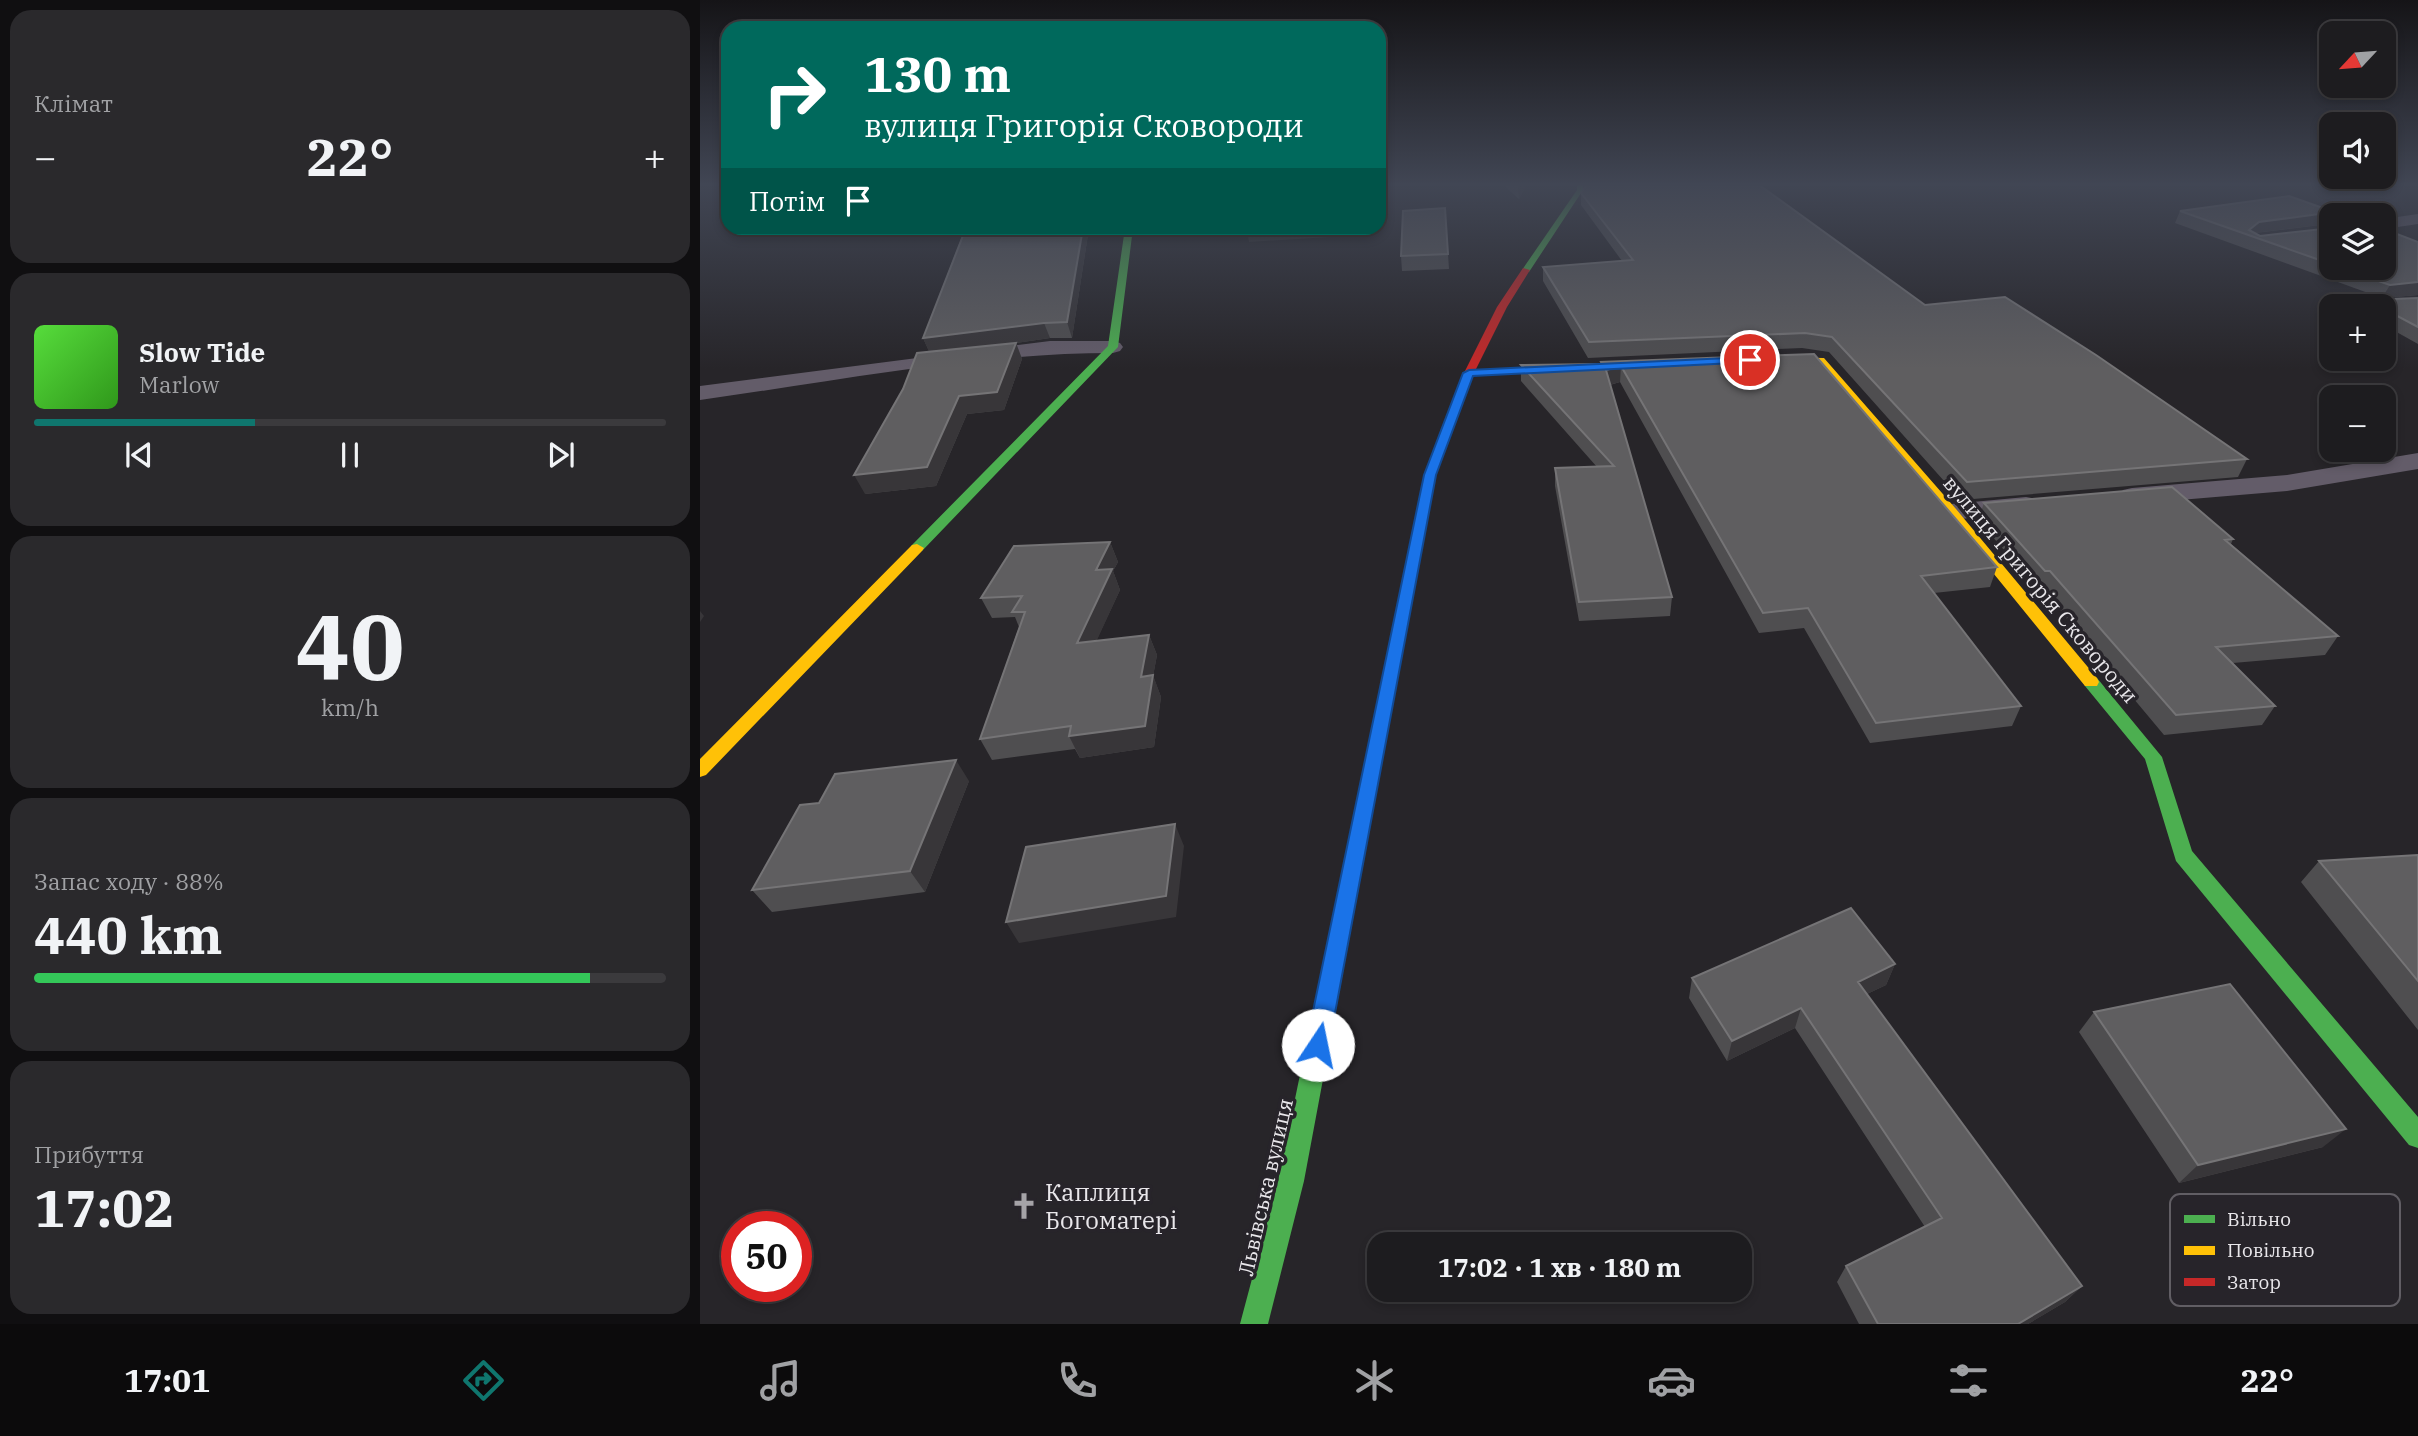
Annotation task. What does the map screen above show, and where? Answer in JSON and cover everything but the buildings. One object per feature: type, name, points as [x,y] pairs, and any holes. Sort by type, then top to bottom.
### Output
[{"type":"street","points":[[700,770],[1113,347],[1127,246]]},
{"type":"street","name":"Львівська вулиця","points":[[1254,1324],[1291,1181],[1430,475],[1469,373],[1502,307],[1543,246]]},
{"type":"street","name":"вулиця Григорія Сковороди","points":[[1748,360],[1820,360],[1951,512],[2152,757],[2183,855],[2418,1136]]},
{"type":"street","points":[[1469,373],[1586,368]]},
{"type":"lane","points":[[700,393],[994,353],[1050,347],[1113,347]]},
{"type":"lane","points":[[2112,498],[2287,483],[2418,461]]},
{"type":"lane","points":[[1951,512],[2045,504]]},
{"type":"traffic: fast","points":[[917,548],[1113,347],[1127,246]]},
{"type":"traffic: fast","points":[[1526,270],[1542,246]]},
{"type":"traffic: fast","points":[[1469,373],[1573,368]]},
{"type":"traffic: fast","points":[[1254,1324],[1291,1181],[1408,587]]},
{"type":"traffic: fast","points":[[2091,682],[2153,757],[2183,855],[2418,1136]]},
{"type":"traffic: slow","points":[[1766,360],[1820,360],[1951,512],[2091,682]]},
{"type":"traffic: slow","points":[[700,770],[917,548]]},
{"type":"traffic: jam","points":[[1408,587],[1430,475],[1469,373],[1502,307],[1526,270]]},
{"type":"place","name":"Каплиця Богоматері","points":[[1024,1206]]},
{"type":"route","points":[[1318,1045],[1430,475],[1469,373],[1750,360]]}]
